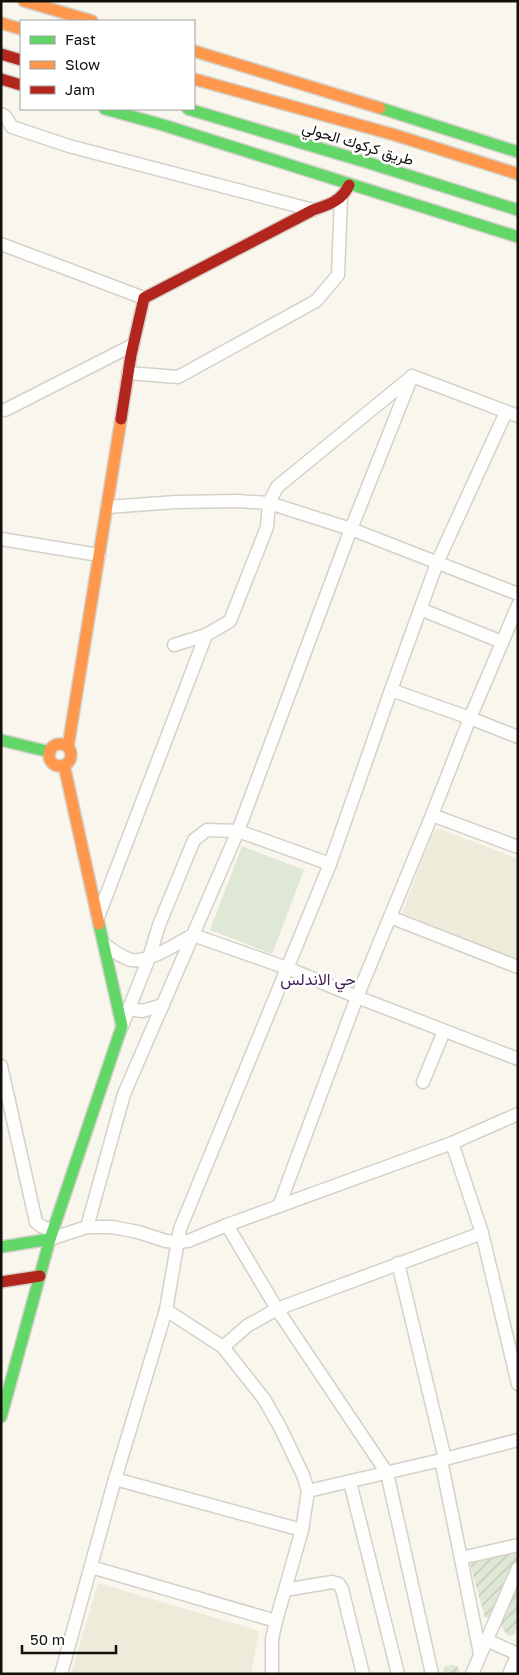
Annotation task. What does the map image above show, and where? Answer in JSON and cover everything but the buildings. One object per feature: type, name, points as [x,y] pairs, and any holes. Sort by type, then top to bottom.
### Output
[{"type":"main road","points":[[24,1],[89,20]]},
{"type":"main road","points":[[1,23],[20,28]]},
{"type":"main road","points":[[195,52],[518,152]]},
{"type":"main road","points":[[1,54],[20,60]]},
{"type":"main road","points":[[1,79],[20,85]]},
{"type":"main road","name":"طريق كركوك الحولي","points":[[195,79],[395,135],[518,174]]},
{"type":"main road","points":[[109,110],[163,125],[348,185],[518,237]]},
{"type":"main road","name":"طريق كركوك الحولي","points":[[191,110],[518,210]]},
{"type":"main road","points":[[68,747],[60,744],[55,745],[50,752],[53,763],[60,766],[64,765],[71,756],[68,747],[128,374],[144,298],[313,210],[341,198],[346,192],[348,185]]},
{"type":"main road","points":[[1,740],[50,752]]},
{"type":"main road","points":[[2,1414],[52,1235],[122,1026],[64,765]]},
{"type":"main road","points":[[1,1247],[52,1235]]},
{"type":"main road","points":[[1,1282],[40,1276]]},
{"type":"street","points":[[1,114],[6,116],[12,127],[69,146],[313,210]]},
{"type":"street","points":[[128,374],[178,377],[316,301],[338,275],[341,198]]},
{"type":"street","points":[[1,244],[144,298]]},
{"type":"street","points":[[4,410],[133,345]]},
{"type":"street","points":[[61,1674],[115,1478],[166,1310],[180,1229],[330,864],[390,690],[437,563],[512,414],[412,376]]},
{"type":"street","points":[[174,645],[206,635],[230,621],[267,526],[269,503],[277,487],[412,376]]},
{"type":"street","points":[[86,1227],[124,1094],[238,831],[351,529],[412,376]]},
{"type":"street","points":[[107,508],[176,502],[238,501],[269,503],[351,529],[518,594]]},
{"type":"street","points":[[1,539],[99,555]]},
{"type":"street","points":[[279,1206],[357,997],[518,605]]},
{"type":"street","points":[[420,609],[502,642]]},
{"type":"street","points":[[98,917],[206,635]]},
{"type":"street","points":[[390,690],[518,737]]},
{"type":"street","points":[[432,815],[518,847]]},
{"type":"street","points":[[122,1026],[159,925],[194,840],[207,830],[238,831],[330,864]]},
{"type":"street","points":[[390,917],[518,967]]},
{"type":"street","points":[[104,944],[126,958],[139,960],[148,958],[193,935],[287,968],[518,1059]]},
{"type":"street","points":[[129,1009],[142,1010],[163,1005]]},
{"type":"street","points":[[423,1082],[444,1031]]},
{"type":"street","points":[[1,1066],[7,1117],[36,1222],[52,1235],[86,1227],[112,1227],[177,1242],[188,1240],[452,1143],[518,1114]]},
{"type":"street","points":[[452,1143],[482,1233],[518,1384]]},
{"type":"street","points":[[227,1225],[277,1309],[387,1473],[432,1674]]},
{"type":"street","points":[[223,1347],[247,1326],[277,1309],[482,1233]]},
{"type":"street","points":[[398,1263],[443,1460],[480,1652]]},
{"type":"street","points":[[166,1310],[223,1347],[264,1399],[294,1456],[308,1491],[302,1530],[276,1621],[271,1646],[272,1674]]},
{"type":"street","points":[[308,1491],[443,1460],[518,1440]]},
{"type":"street","points":[[115,1478],[302,1530]]},
{"type":"street","points":[[350,1482],[398,1674]]},
{"type":"street","points":[[461,1558],[518,1545]]},
{"type":"street","points":[[91,1567],[276,1621]]},
{"type":"street","points":[[472,1674],[518,1568]]},
{"type":"street","points":[[285,1590],[332,1582],[339,1584],[342,1589],[363,1674]]},
{"type":"street","points":[[486,1640],[518,1654],[509,1674]]},
{"type":"shaded area","points":[[440,829],[518,859],[518,960],[402,913],[433,832]]},
{"type":"shaded area","points":[[98,1583],[259,1631],[251,1674],[71,1674]]},
{"type":"green space","points":[[242,846],[304,870],[272,954],[210,930]]},
{"type":"green space","points":[[518,1550],[518,1563],[492,1618],[485,1618],[470,1564]]},
{"type":"green space","points":[[518,1587],[518,1626],[514,1635],[508,1636],[500,1625]]},
{"type":"green space","points":[[457,1666],[461,1674],[442,1674],[445,1667]]},
{"type":"traffic: fast","points":[[380,108],[518,152]]},
{"type":"traffic: fast","points":[[109,110],[163,125],[518,237]]},
{"type":"traffic: fast","points":[[191,110],[518,210]]},
{"type":"traffic: fast","points":[[1,740],[50,752]]},
{"type":"traffic: fast","points":[[1,1417],[50,1239],[122,1026],[99,924]]},
{"type":"traffic: fast","points":[[1,1247],[50,1239]]},
{"type":"traffic: slow","points":[[24,1],[89,20]]},
{"type":"traffic: slow","points":[[1,23],[20,29]]},
{"type":"traffic: slow","points":[[195,51],[380,108]]},
{"type":"traffic: slow","points":[[195,79],[395,135],[518,174]]},
{"type":"traffic: slow","points":[[68,747],[121,419]]},
{"type":"traffic: slow","points":[[60,744],[68,747],[71,755],[68,763],[60,766],[52,763],[49,755],[52,747],[60,744]]},
{"type":"traffic: slow","points":[[64,765],[99,924]]},
{"type":"traffic: jam","points":[[1,54],[20,60]]},
{"type":"traffic: jam","points":[[1,79],[20,85]]},
{"type":"traffic: jam","points":[[121,419],[131,355],[144,298],[313,210],[334,202],[343,195],[349,185]]},
{"type":"traffic: jam","points":[[1,1282],[40,1276]]},
{"type":"district","name":"حي الاندلس","points":[[318,979]]}]
